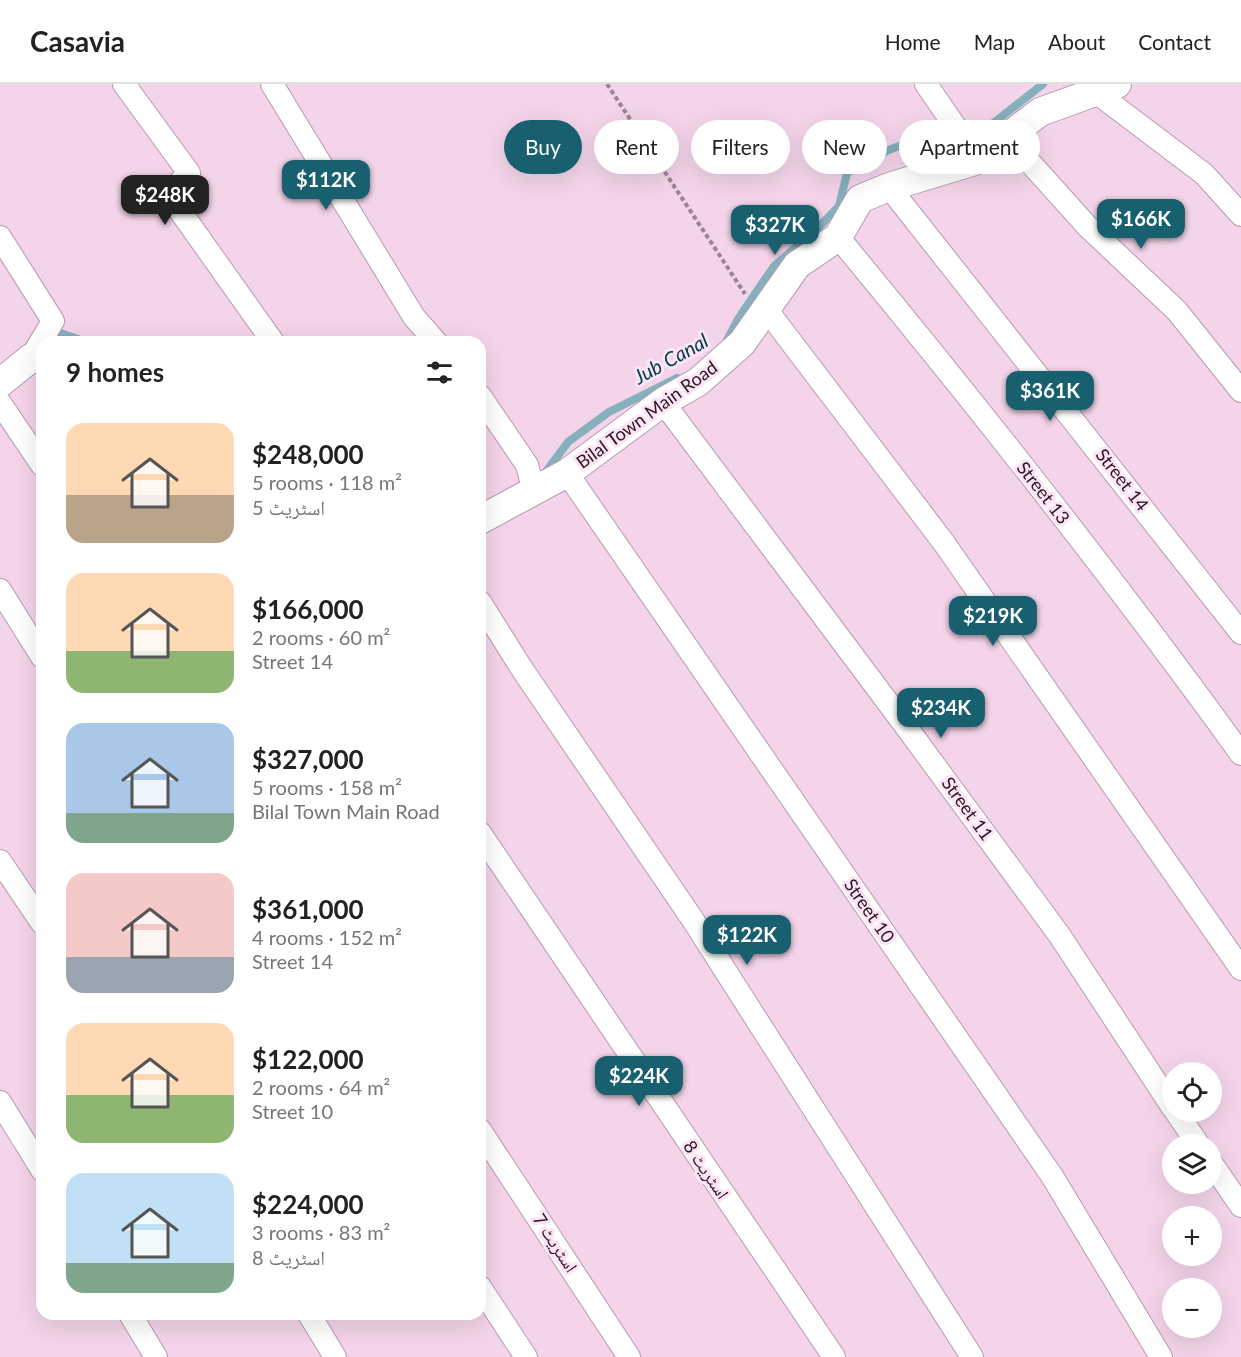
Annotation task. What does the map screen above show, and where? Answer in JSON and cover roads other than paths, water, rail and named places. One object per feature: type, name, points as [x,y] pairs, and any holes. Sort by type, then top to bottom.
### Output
[{"type":"street","points":[[124,84],[189,173],[168,194],[269,336]]},
{"type":"street","points":[[272,84],[414,317],[431,336]]},
{"type":"street","points":[[926,84],[951,120]]},
{"type":"street","points":[[1107,88],[1204,174],[1241,215]]},
{"type":"street","name":"Bilal Town Main Road","points":[[1031,120],[1041,112],[1107,88]]},
{"type":"street","name":"Bilal Town Main Road","points":[[486,517],[567,472],[663,402],[699,382],[742,343],[797,265],[838,237],[860,199],[932,174]]},
{"type":"street","points":[[1040,174],[1087,226],[1177,311],[1241,391]]},
{"type":"street","name":"Street 14","points":[[890,187],[1241,633]]},
{"type":"street","points":[[0,237],[53,321],[46,336]]},
{"type":"street","name":"Street 13","points":[[838,237],[939,359],[1163,646],[1241,754]]},
{"type":"street","points":[[764,313],[944,543],[1241,969]]},
{"type":"street","points":[[36,358],[1,385],[36,453]]},
{"type":"street","name":"Street 11","points":[[663,402],[1060,936],[1162,1091]]},
{"type":"street","points":[[486,405],[527,465],[534,492]]},
{"type":"street","name":"Street 10","points":[[567,472],[1052,1176],[1161,1357]]},
{"type":"street","points":[[0,590],[36,647]]},
{"type":"street","points":[[486,612],[522,669],[699,930],[972,1357]]},
{"type":"street","name":"اسٹریٹ 8","points":[[486,842],[834,1357]]},
{"type":"street","points":[[0,861],[36,914]]},
{"type":"street","points":[[0,1102],[36,1160]]},
{"type":"street","name":"اسٹریٹ 7","points":[[486,1139],[629,1357]]},
{"type":"street","points":[[1222,1178],[1241,1206]]},
{"type":"street","points":[[486,1296],[526,1357]]},
{"type":"street","points":[[134,1320],[156,1357]]},
{"type":"street","points":[[313,1320],[335,1357]]},
{"type":"waterway","name":"Jub Canal","points":[[726,342],[738,319],[774,266],[818,228],[839,206],[847,173],[888,150],[911,143],[925,143],[958,151],[1043,84]]},
{"type":"waterway","name":"Jub Canal","points":[[52,335],[57,332],[69,336]]},
{"type":"waterway","name":"Jub Canal","points":[[545,473],[568,442],[609,412],[677,378]]}]
